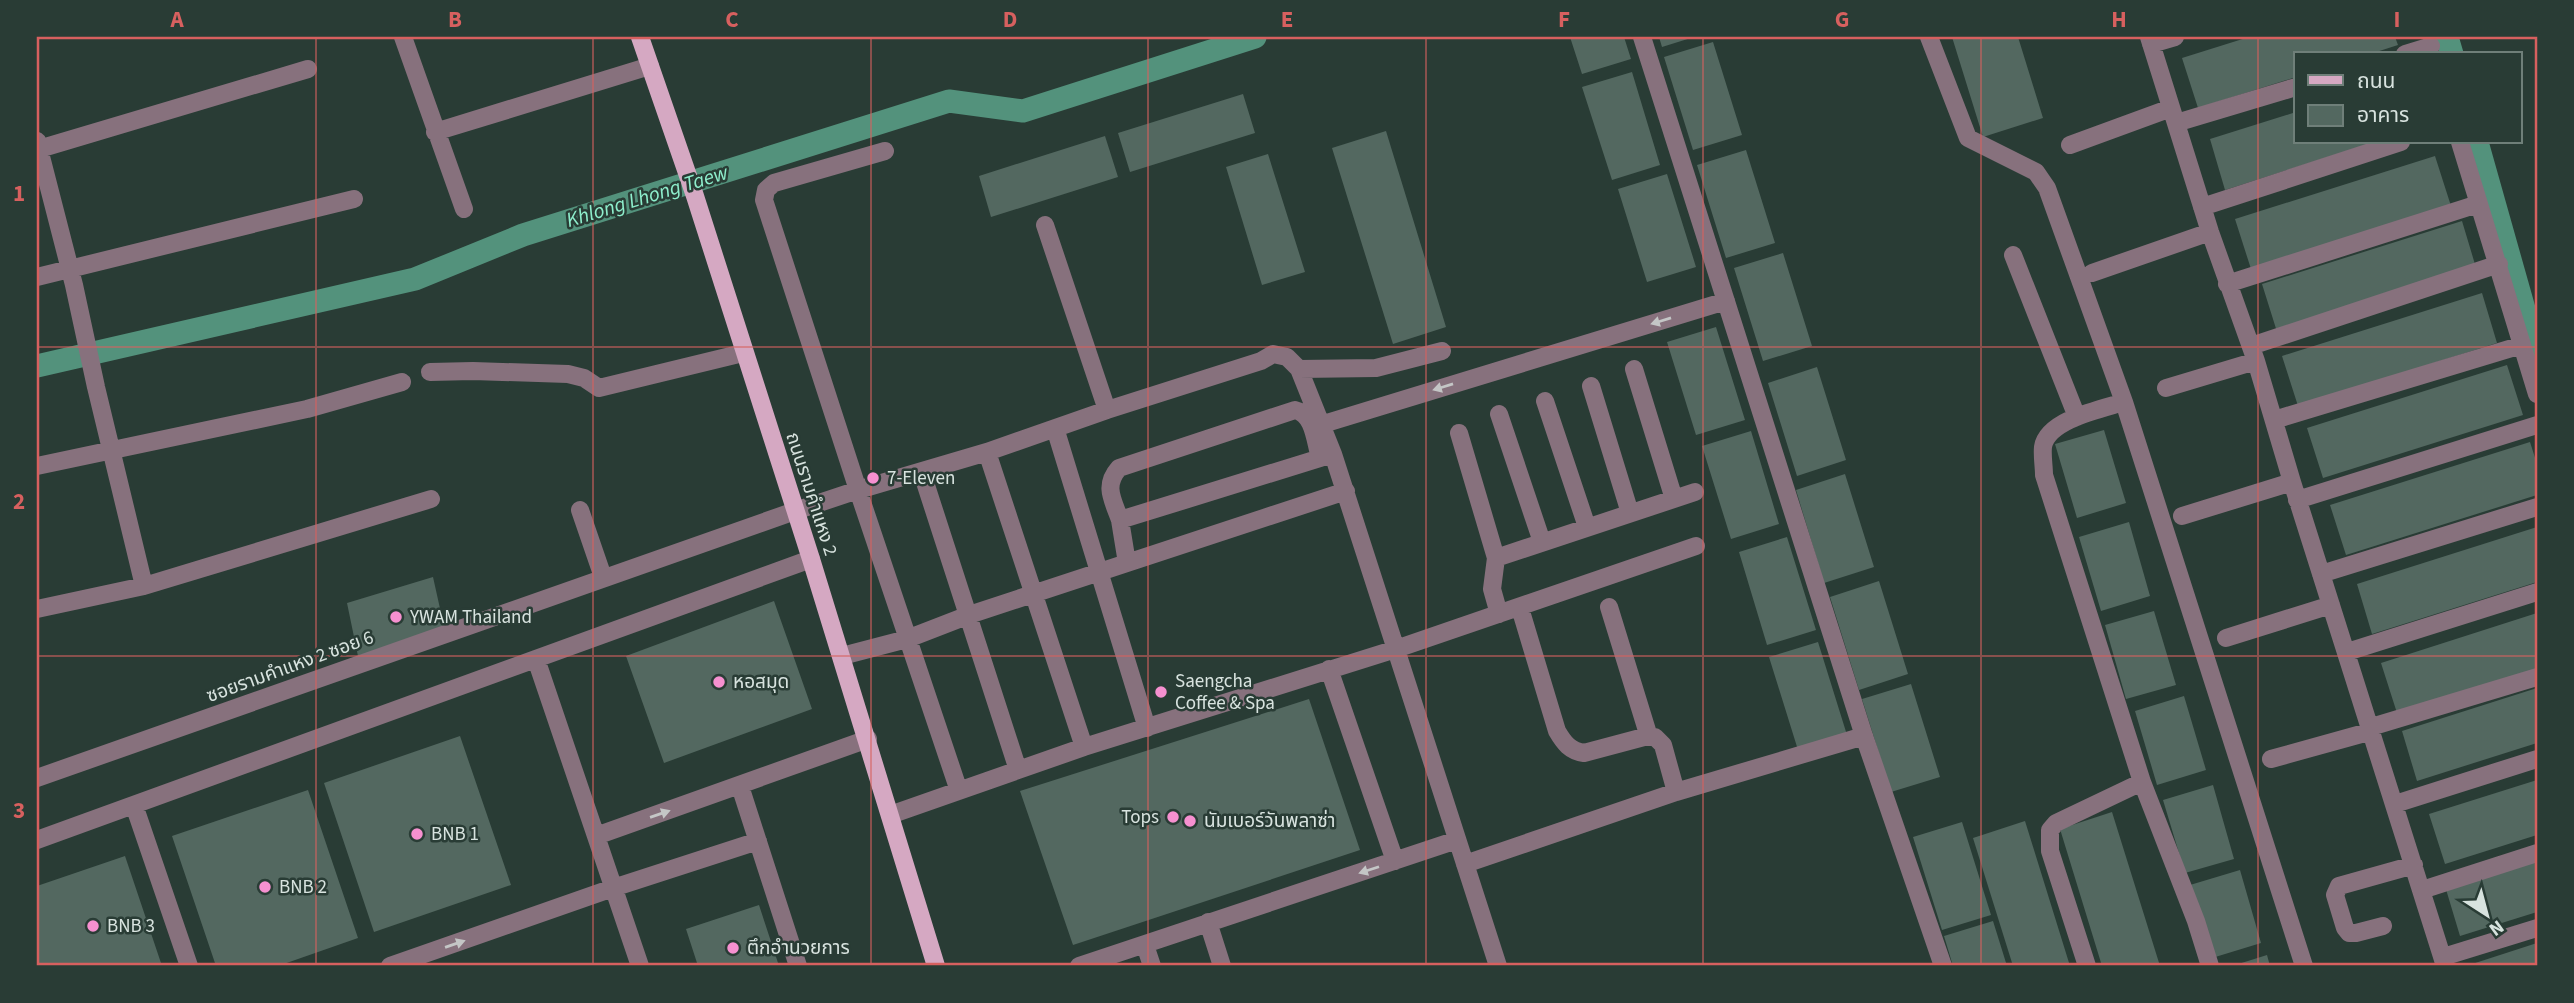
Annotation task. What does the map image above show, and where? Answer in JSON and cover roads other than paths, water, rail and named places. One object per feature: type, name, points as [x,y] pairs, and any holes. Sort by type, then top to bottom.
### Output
[{"type":"main road","name":"ถนนรามคำแหง 2","points":[[640,37],[695,196],[795,511],[804,562],[842,656],[936,966]]},
{"type":"street","points":[[402,37],[464,209]]},
{"type":"street","points":[[1642,37],[1864,736],[1943,966]]},
{"type":"street","points":[[1929,37],[1962,129],[1968,138],[2036,172],[2043,180],[2123,402],[2304,966]]},
{"type":"street","points":[[2175,37],[2150,41],[2227,284],[2253,354],[2444,962],[2537,928]]},
{"type":"street","points":[[2412,52],[2431,46]]},
{"type":"street","points":[[435,132],[650,66]]},
{"type":"street","points":[[144,586],[38,145],[308,69]]},
{"type":"street","points":[[2070,145],[2173,116],[2294,87]]},
{"type":"street","points":[[2202,207],[2395,144]]},
{"type":"street","points":[[2461,144],[2537,394]]},
{"type":"street","points":[[885,151],[774,183],[766,190],[764,200],[959,791]]},
{"type":"street","points":[[37,277],[354,199]]},
{"type":"street","points":[[2227,284],[2478,204]]},
{"type":"street","points":[[1045,225],[1107,410]]},
{"type":"street","points":[[2092,273],[2210,232]]},
{"type":"street","points":[[2013,255],[2077,417]]},
{"type":"street","points":[[2166,388],[2499,264]]},
{"type":"street","points":[[1320,425],[1726,301]]},
{"type":"street","points":[[2274,420],[2522,345]]},
{"type":"street","points":[[1327,456],[1320,425],[1299,369],[1376,368],[1442,351]]},
{"type":"street","points":[[430,372],[568,374],[584,378],[599,388],[743,353]]},
{"type":"street","name":"ซอยรามคำแหง 2 ซอย 6","points":[[37,778],[795,511],[987,452],[1261,361],[1273,354],[1287,357],[1299,369]]},
{"type":"street","points":[[1634,369],[1674,499]]},
{"type":"street","points":[[37,466],[307,409],[402,382]]},
{"type":"street","points":[[1591,386],[1630,513]]},
{"type":"street","points":[[1545,401],[1587,527]]},
{"type":"street","points":[[2123,402],[2077,417],[2050,431],[2043,445],[2044,475],[2143,782],[2196,921],[2210,966]]},
{"type":"street","points":[[1126,563],[1120,520],[1110,489],[1111,477],[1119,468],[1295,410],[1308,417],[1346,491],[1498,966]]},
{"type":"street","points":[[1499,414],[1542,542]]},
{"type":"street","points":[[2182,516],[2294,491],[2537,425]]},
{"type":"street","points":[[1055,428],[1147,728]]},
{"type":"street","points":[[1459,433],[1496,558],[1492,589],[1499,614]]},
{"type":"street","points":[[987,452],[1032,596],[1084,747]]},
{"type":"street","points":[[1120,520],[1327,456]]},
{"type":"street","points":[[922,473],[1018,770]]},
{"type":"street","points":[[842,656],[907,639],[969,615],[1346,491]]},
{"type":"street","points":[[1496,558],[1695,492]]},
{"type":"street","points":[[37,609],[144,586],[431,499]]},
{"type":"street","points":[[2321,574],[2537,507]]},
{"type":"street","points":[[580,510],[603,577]]},
{"type":"street","points":[[890,815],[1084,747],[1520,608],[1696,546]]},
{"type":"street","points":[[37,840],[804,562]]},
{"type":"street","points":[[2347,652],[2537,592]]},
{"type":"street","points":[[2226,638],[2331,605]]},
{"type":"street","points":[[1609,607],[1649,737]]},
{"type":"street","points":[[1520,608],[1556,731],[1564,744],[1575,752],[1584,753],[1655,737],[1663,745],[1676,792]]},
{"type":"street","points":[[536,659],[640,966]]},
{"type":"street","points":[[1329,668],[1395,861]]},
{"type":"street","points":[[2271,759],[2537,677]]},
{"type":"street","points":[[1465,864],[1676,792],[1864,736]]},
{"type":"street","points":[[596,836],[868,739]]},
{"type":"street","points":[[2395,804],[2537,760]]},
{"type":"street","points":[[2087,966],[2050,850],[2050,830],[2056,823],[2143,782]]},
{"type":"street","points":[[740,786],[798,966]]},
{"type":"street","points":[[134,805],[189,966]]},
{"type":"street","points":[[1085,965],[1457,840]]},
{"type":"street","points":[[390,966],[613,888],[758,841]]},
{"type":"street","points":[[2422,890],[2537,853]]},
{"type":"street","points":[[2383,926],[2349,933],[2334,895],[2336,889],[2414,865]]},
{"type":"street","points":[[1208,922],[1222,966]]},
{"type":"street","points":[[1145,945],[1152,966]]},
{"type":"waterway","name":"Khlong Lhong Taew","points":[[37,366],[415,279],[523,235],[949,101],[1023,111],[1255,37]]},
{"type":"waterway","name":"Khlong Lhong Taew","points":[[2447,37],[2451,52]]},
{"type":"waterway","name":"Khlong Lhong Taew","points":[[2478,144],[2537,355]]},
{"type":"place","name":"7-Eleven","points":[[873,478]]},
{"type":"place","name":"YWAM Thailand","points":[[396,617]]},
{"type":"place","name":"หอสมุด","points":[[719,682]]},
{"type":"place","name":"Saengcha Coffee & Spa","points":[[1161,692]]},
{"type":"place","name":"Tops","points":[[1173,817]]},
{"type":"place","name":"นัมเบอร์วันพลาซ่า","points":[[1190,821]]},
{"type":"place","name":"BNB 1","points":[[417,834]]},
{"type":"place","name":"BNB 2","points":[[265,887]]},
{"type":"place","name":"BNB 3","points":[[93,926]]},
{"type":"place","name":"ตึกอำนวยการ","points":[[733,948]]}]
